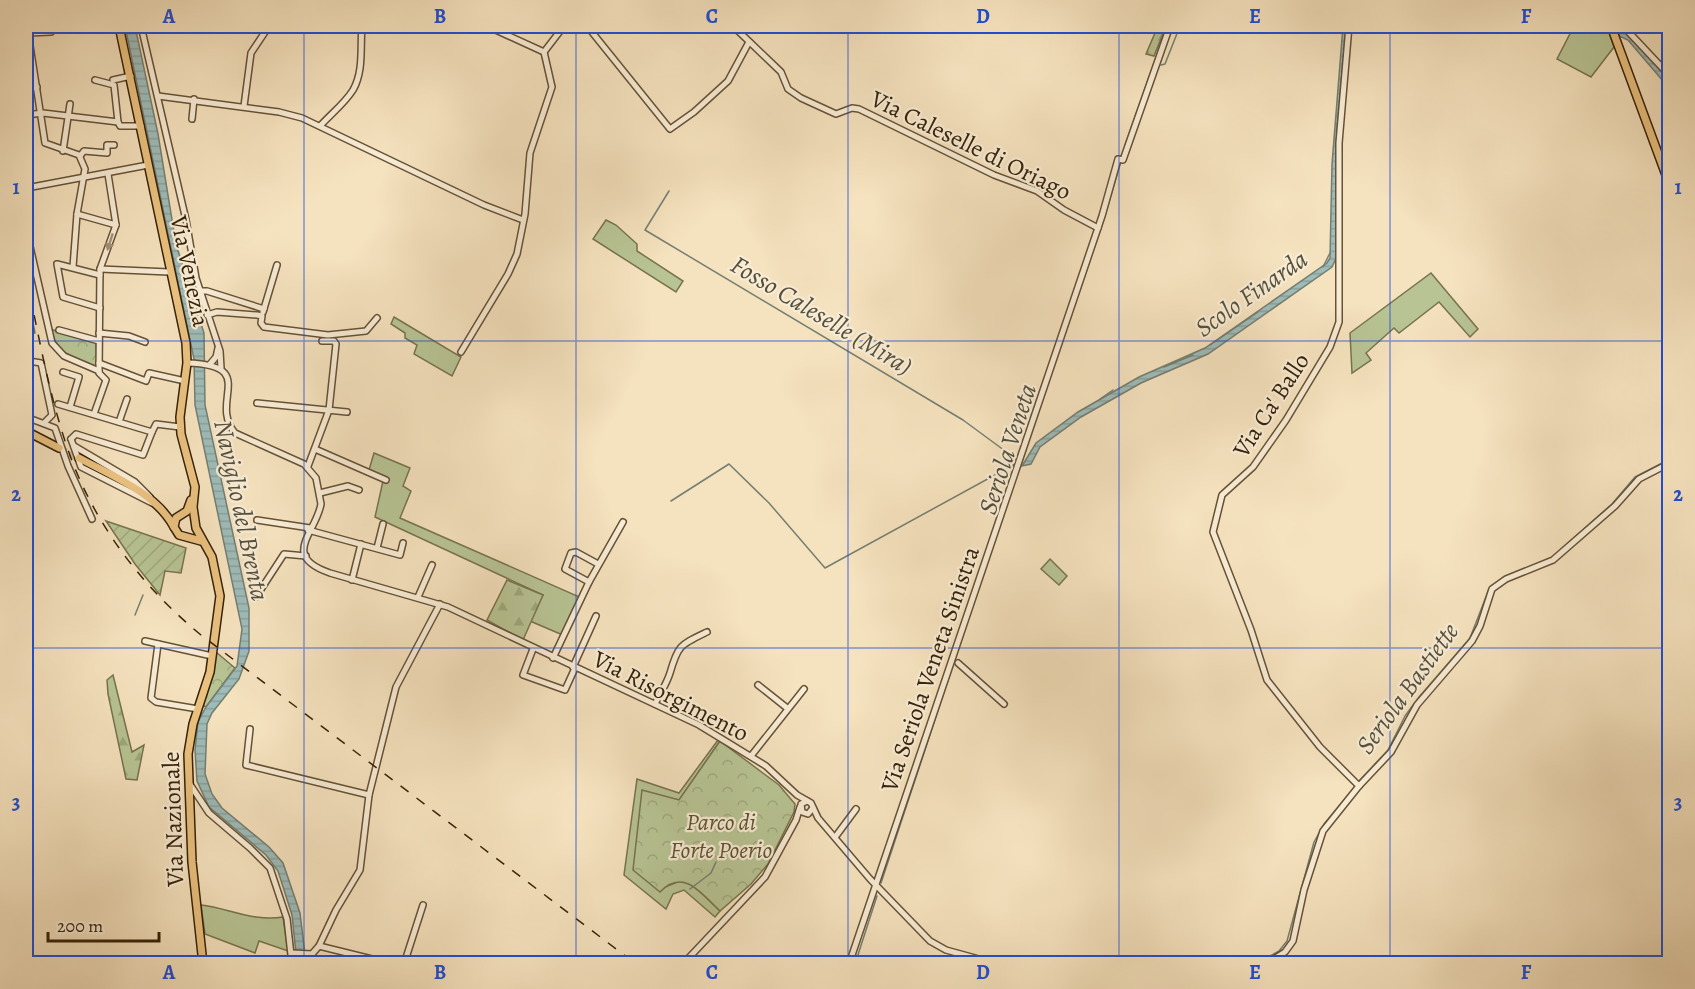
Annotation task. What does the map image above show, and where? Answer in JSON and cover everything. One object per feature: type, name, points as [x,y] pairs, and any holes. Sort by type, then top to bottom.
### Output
[{"type":"main road","name":"Via Venezia","points":[[119,26],[190,363],[185,381],[180,427],[195,490],[193,518]]},
{"type":"main road","points":[[1611,26],[1670,186]]},
{"type":"main road","points":[[26,431],[59,448]]},
{"type":"main road","points":[[79,458],[118,479],[158,506],[193,518],[204,543]]},
{"type":"main road","name":"Via Venezia","points":[[182,515],[191,500],[191,474]]},
{"type":"main road","points":[[158,506],[179,535],[204,543]]},
{"type":"main road","points":[[174,527],[175,520],[182,515]]},
{"type":"main road","points":[[188,536],[196,528]]},
{"type":"main road","name":"Via Nazionale","points":[[203,963],[192,862],[188,747],[212,656],[220,596],[213,557],[204,543]]},
{"type":"street","points":[[27,26],[45,143],[80,156]]},
{"type":"street","points":[[28,33],[51,32],[52,26]]},
{"type":"street","points":[[141,26],[200,291],[218,347],[220,368],[227,380],[228,418],[233,431],[255,444],[308,466],[316,478],[320,493],[320,508],[303,544],[306,556],[284,554],[255,597]]},
{"type":"street","points":[[244,106],[251,53],[269,26]]},
{"type":"street","points":[[321,125],[356,84],[360,68],[362,26]]},
{"type":"street","points":[[487,26],[544,52]]},
{"type":"street","points":[[544,52],[564,26]]},
{"type":"street","points":[[587,26],[670,129],[694,112],[728,81],[749,42]]},
{"type":"street","name":"Via Caleselle di Oriago","points":[[733,26],[781,72],[787,87],[801,98],[836,114],[852,108],[859,109],[993,175],[1027,186],[1098,228]]},
{"type":"street","name":"Via Seriola Veneta Sinistra","points":[[849,963],[1121,160],[1170,26]]},
{"type":"street","name":"Via Ca' Ballo","points":[[1349,26],[1339,143],[1339,322],[1329,348],[1286,420],[1253,467],[1222,495],[1213,532],[1251,630],[1267,680],[1320,747],[1359,786]]},
{"type":"street","points":[[1627,27],[1670,76]]},
{"type":"street","points":[[461,352],[514,262],[523,220],[530,153],[552,87],[544,52]]},
{"type":"street","points":[[26,57],[32,59]]},
{"type":"street","points":[[113,80],[131,76]]},
{"type":"street","points":[[94,80],[114,85],[120,126],[141,126]]},
{"type":"street","points":[[26,89],[37,87]]},
{"type":"street","points":[[158,96],[194,99],[290,114],[321,125],[354,144],[484,205],[523,220]]},
{"type":"street","points":[[192,119],[194,99]]},
{"type":"street","points":[[63,151],[70,104]]},
{"type":"street","points":[[26,115],[40,113],[118,122]]},
{"type":"street","points":[[80,156],[84,151],[107,153],[107,145],[114,146]]},
{"type":"street","points":[[73,267],[77,214],[85,170],[80,156]]},
{"type":"street","points":[[26,191],[32,187],[148,165]]},
{"type":"street","points":[[99,371],[100,272],[116,225],[108,174]]},
{"type":"street","points":[[77,214],[116,225]]},
{"type":"street","points":[[26,229],[51,339],[62,354],[99,371],[106,381],[94,414]]},
{"type":"street","points":[[100,308],[63,297],[57,264],[100,272],[169,272]]},
{"type":"street","points":[[277,265],[262,316],[261,323],[264,327],[328,334],[366,331],[377,318]]},
{"type":"street","points":[[200,291],[207,291],[264,309]]},
{"type":"street","points":[[207,315],[217,312],[262,316]]},
{"type":"street","points":[[59,330],[99,341]]},
{"type":"street","points":[[99,333],[129,336],[145,342]]},
{"type":"street","points":[[308,466],[329,410],[336,344],[334,341],[322,341]]},
{"type":"street","points":[[26,347],[29,361],[41,363],[52,415],[45,423]]},
{"type":"street","points":[[209,364],[216,357],[218,347]]},
{"type":"street","points":[[99,363],[146,381],[149,373],[185,381]]},
{"type":"street","points":[[190,363],[209,364],[220,368]]},
{"type":"street","points":[[63,372],[79,377],[70,407]]},
{"type":"street","points":[[119,422],[127,399]]},
{"type":"street","points":[[257,403],[347,412]]},
{"type":"street","points":[[58,404],[152,432]]},
{"type":"street","points":[[26,417],[55,428],[68,466],[92,519]]},
{"type":"street","points":[[71,439],[76,434],[143,455],[156,424],[180,427]]},
{"type":"street","points":[[71,439],[77,449],[135,482],[158,506]]},
{"type":"street","points":[[71,439],[81,467],[158,506]]},
{"type":"street","points":[[315,449],[386,480]]},
{"type":"street","points":[[1266,963],[1285,952],[1292,944],[1320,837],[1359,786],[1391,752],[1423,696],[1472,641],[1494,587],[1506,579],[1553,560],[1615,506],[1638,479],[1670,463]]},
{"type":"street","points":[[320,493],[348,486],[359,490]]},
{"type":"street","points":[[257,520],[309,529],[400,555],[402,543]]},
{"type":"street","points":[[553,658],[598,564],[623,522]]},
{"type":"street","points":[[377,548],[383,524]]},
{"type":"street","points":[[352,580],[362,544]]},
{"type":"street","points":[[589,582],[565,569],[571,553],[576,552],[598,564]]},
{"type":"street","name":"Via Risorgimento","points":[[306,556],[322,570],[440,604],[694,722],[751,756],[807,801],[818,818],[836,836],[876,885],[936,945],[956,953],[997,963]]},
{"type":"street","points":[[418,597],[432,565]]},
{"type":"street","points":[[293,953],[309,954],[320,946],[336,910],[360,870],[369,795],[398,682],[440,604]]},
{"type":"street","points":[[574,667],[596,616]]},
{"type":"street","points":[[655,704],[670,675],[675,654],[685,644],[707,632]]},
{"type":"street","points":[[145,641],[212,656]]},
{"type":"street","points":[[158,644],[151,698],[156,702],[198,709]]},
{"type":"street","name":"Via Risorgimento","points":[[533,649],[523,675],[565,690],[574,667]]},
{"type":"street","points":[[958,663],[1004,704]]},
{"type":"street","name":"Via Risorgimento","points":[[758,685],[787,708]]},
{"type":"street","name":"Via Risorgimento","points":[[751,756],[804,689]]},
{"type":"street","points":[[250,729],[246,765],[369,795]]},
{"type":"street","points":[[188,783],[209,813],[270,868],[281,897],[293,953],[292,963]]},
{"type":"street","name":"Via Risorgimento","points":[[797,795],[800,807],[807,814],[818,818]]},
{"type":"street","points":[[683,963],[765,878],[796,820],[800,807],[807,801]]},
{"type":"street","points":[[796,820],[813,808]]},
{"type":"street","points":[[836,836],[856,809]]},
{"type":"street","points":[[404,963],[423,905]]},
{"type":"street","points":[[320,946],[392,963]]},
{"type":"street","points":[[309,954],[310,963]]},
{"type":"green space","points":[[1158,26],[1166,26],[1154,56],[1146,54]]},
{"type":"green space","points":[[1574,26],[1607,26],[1614,47],[1591,77],[1557,59]]},
{"type":"green space","points":[[606,220],[616,225],[637,244],[637,251],[683,281],[676,292],[593,239]]},
{"type":"green space","points":[[1431,273],[1478,329],[1470,337],[1439,302],[1399,333],[1394,328],[1366,353],[1371,360],[1352,373],[1350,333]]},
{"type":"green space","points":[[26,289],[35,333],[26,335]]},
{"type":"green space","points":[[394,317],[461,357],[452,376],[414,354],[417,345],[405,338],[405,333],[391,324]]},
{"type":"green space","points":[[50,329],[96,342],[97,366],[93,367],[66,353],[56,343]]},
{"type":"green space","points":[[374,453],[410,468],[403,486],[411,491],[400,518],[584,599],[565,636],[530,621],[543,595],[375,517],[383,481],[369,470]]},
{"type":"green space","points":[[106,521],[186,548],[181,573],[165,571],[160,595],[135,564]]},
{"type":"green space","points":[[1050,559],[1067,576],[1059,585],[1041,569]]},
{"type":"green space","points":[[507,580],[543,595],[523,640],[487,620]]},
{"type":"green space","points":[[216,652],[235,668],[206,707],[202,705]]},
{"type":"green space","points":[[113,675],[132,752],[144,745],[137,780],[126,779],[108,694],[107,680]]},
{"type":"green space","points":[[718,740],[720,741],[679,800],[642,791],[665,887],[683,880],[691,883],[720,911],[715,917],[684,890],[673,894],[666,909],[624,875],[637,779],[679,793]]},
{"type":"green space","name":"Parco di Forte Poerio","points":[[720,741],[779,785],[795,804],[794,812],[768,864],[751,884],[720,911],[692,886],[677,882],[668,885],[660,892],[633,870],[642,790],[679,800]]},
{"type":"green space","points":[[201,905],[262,918],[283,917],[288,951],[259,941],[255,953],[205,934]]},
{"type":"water","points":[[125,26],[135,26],[158,134],[176,244],[204,333],[205,405],[249,608],[249,651],[239,679],[212,713],[207,724],[205,774],[212,794],[222,808],[269,847],[283,863],[300,913],[306,963],[297,963],[292,915],[278,871],[266,855],[209,807],[197,781],[195,750],[198,722],[206,707],[237,666],[242,629],[195,405],[194,359]]},
{"type":"water","points":[[1343,26],[1346,26],[1337,130],[1337,256],[1332,267],[1208,354],[1141,383],[1081,417],[1040,447],[1031,464],[1022,466],[1036,443],[1078,412],[1139,377],[1205,348],[1327,263],[1330,258],[1332,164]]},
{"type":"water","points":[[1615,26],[1626,32],[1669,80],[1669,88],[1628,40],[1619,36]]},
{"type":"waterway","name":"Seriola Veneta","points":[[1125,145],[1167,26]]},
{"type":"waterway","points":[[1161,65],[1165,64],[1180,26]]},
{"type":"waterway","name":"Seriola Veneta","points":[[954,660],[1104,219],[1121,161]]},
{"type":"waterway","name":"Fosso Caleselle (Mira)","points":[[669,191],[645,230],[963,420],[1016,459]]},
{"type":"waterway","name":"Scolo Finarda","points":[[1323,267],[1330,253]]},
{"type":"waterway","name":"Scolo Finarda","points":[[1210,345],[1258,312]]},
{"type":"waterway","name":"Scolo Finarda","points":[[1164,367],[1193,355]]},
{"type":"waterway","name":"Scolo Finarda","points":[[1100,399],[1113,390]]},
{"type":"waterway","name":"Seriola Bastiette","points":[[1568,543],[1612,504],[1635,477],[1670,459]]},
{"type":"waterway","name":"Scolo Finarda","points":[[671,501],[729,464],[769,503],[825,568],[1015,464]]},
{"type":"waterway","name":"Seriola Bastiette","points":[[1359,781],[1388,750],[1405,716],[1419,697],[1470,638],[1489,589],[1506,576]]},
{"type":"waterway","points":[[135,615],[143,595]]},
{"type":"waterway","name":"Seriola Veneta","points":[[881,883],[951,671]]},
{"type":"waterway","name":"Seriola Bastiette","points":[[1256,964],[1279,951],[1287,941],[1314,842],[1324,824],[1354,788]]},
{"type":"waterway","points":[[690,889],[711,873],[716,862]]},
{"type":"waterway","name":"Seriola Veneta","points":[[855,964],[877,896]]},
{"type":"tunnel","points":[[60,449],[79,458]]},
{"type":"railway","points":[[26,276],[54,403],[76,472],[104,525],[138,573],[179,616],[201,635],[636,964]]},
{"type":"water label","name":"Naviglio del Brenta","points":[[242,510]]}]
